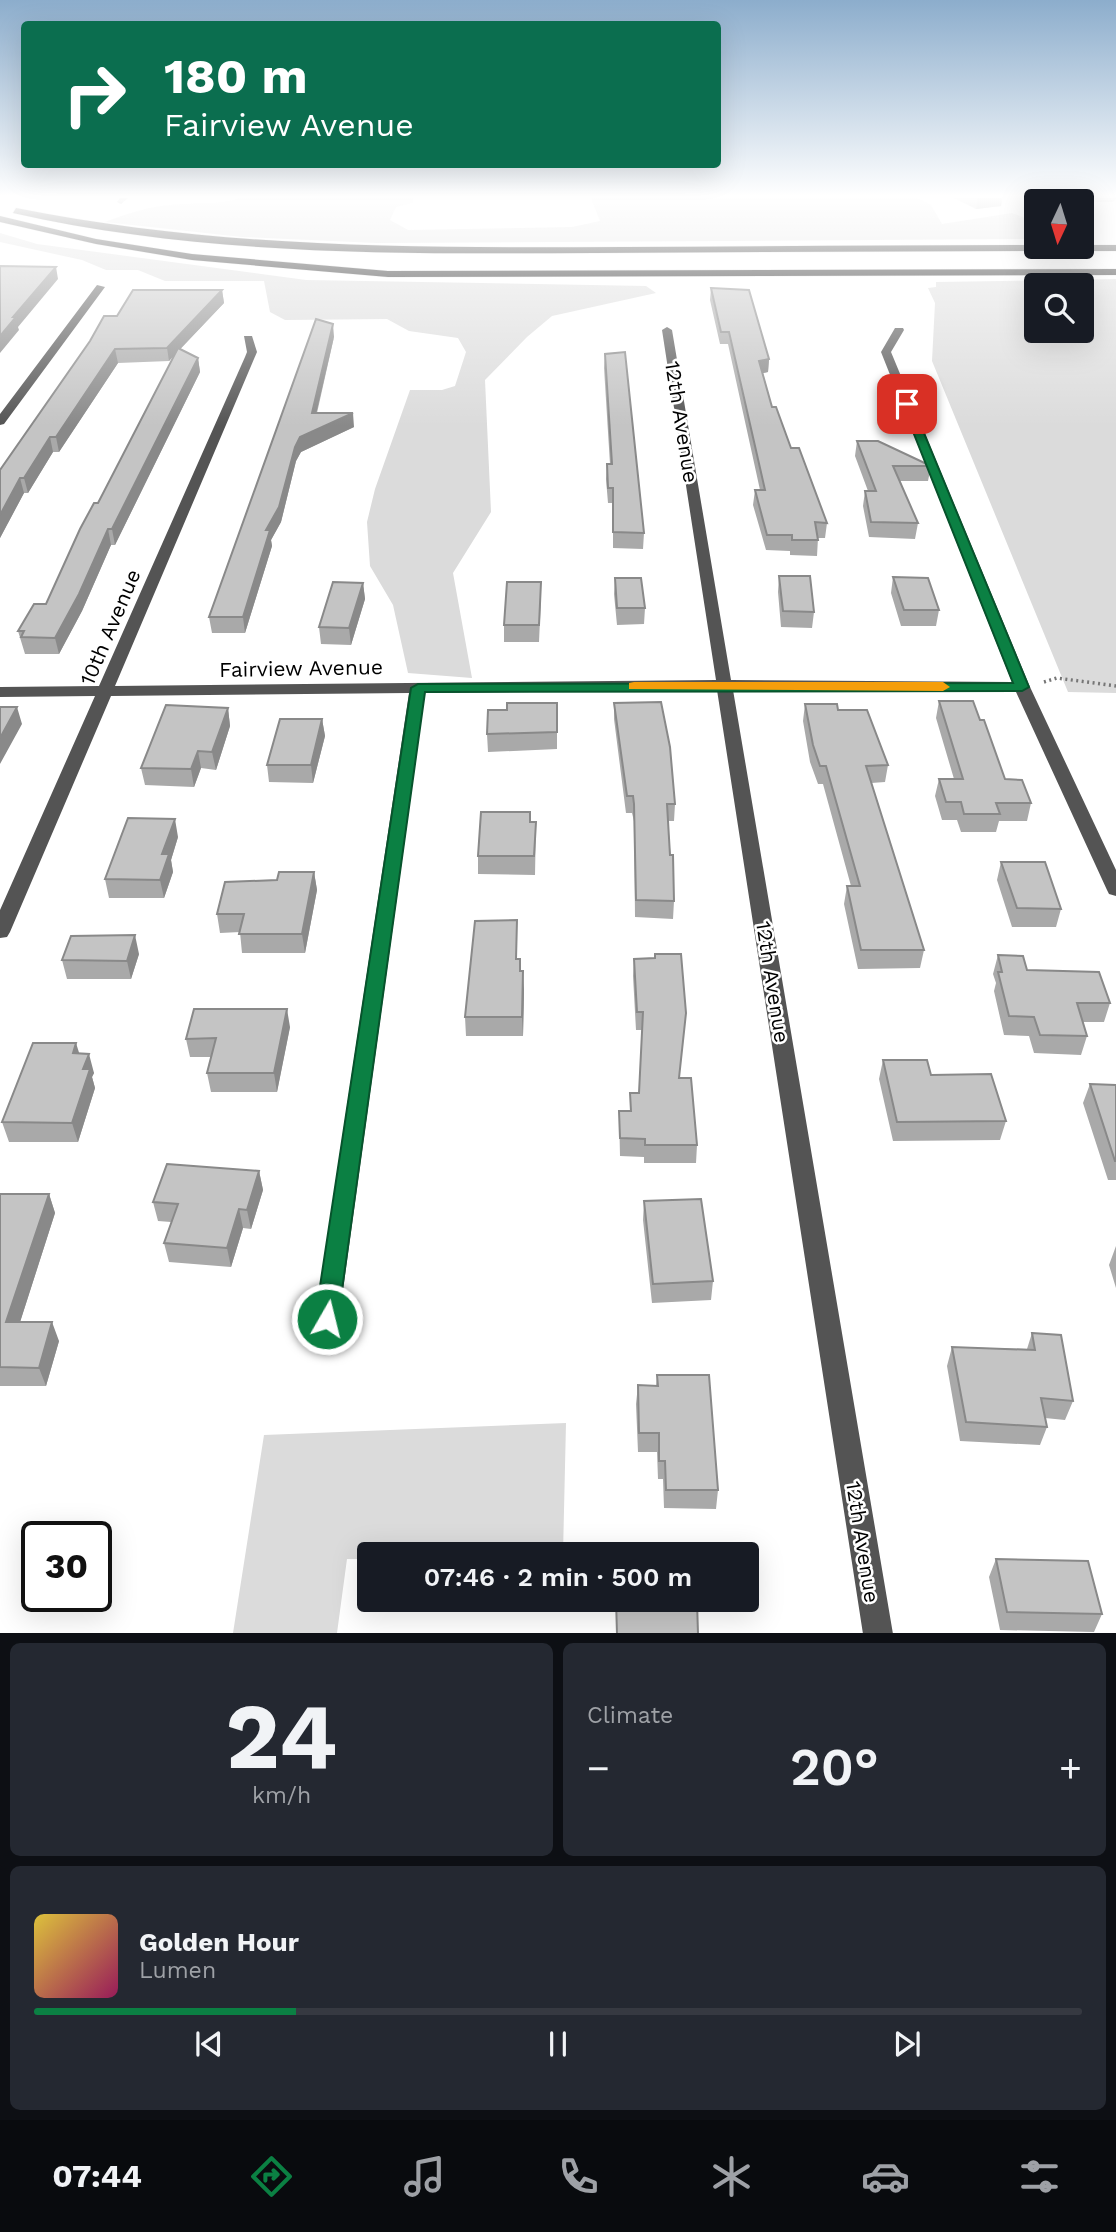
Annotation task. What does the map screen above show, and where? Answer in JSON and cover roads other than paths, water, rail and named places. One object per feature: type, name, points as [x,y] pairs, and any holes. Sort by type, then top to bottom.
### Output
[{"type":"street","points":[[0,422],[100,287]]},
{"type":"street","name":"12th Avenue","points":[[667,330],[878,1633]]},
{"type":"street","points":[[899,330],[886,352],[1022,687],[1116,890]]},
{"type":"street","name":"10th Avenue","points":[[0,933],[250,357],[252,352],[248,338]]},
{"type":"street","name":"Fairview Avenue","points":[[0,692],[724,685],[1022,687]]},
{"type":"street","points":[[327,1319],[418,688]]}]
